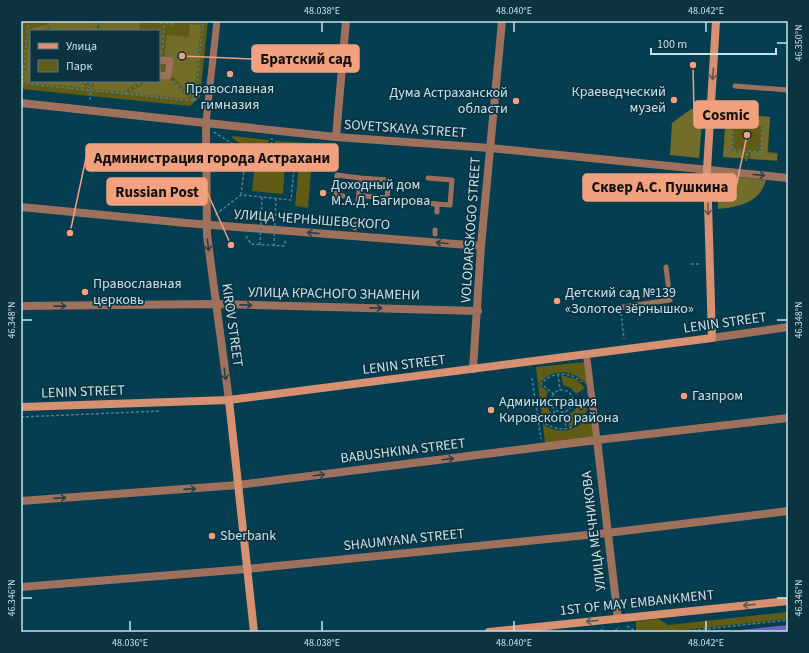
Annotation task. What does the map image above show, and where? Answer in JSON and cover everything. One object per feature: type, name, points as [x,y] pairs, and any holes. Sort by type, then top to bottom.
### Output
[{"type":"main road","points":[[712,338],[707,170],[716,21]]},
{"type":"main road","name":"LENIN STREET","points":[[21,407],[229,400],[712,338]]},
{"type":"main road","name":"KIROV STREET","points":[[229,400],[254,632]]},
{"type":"main road","name":"1ST OF MAY EMBANKMENT","points":[[489,632],[616,622],[788,601]]},
{"type":"street","name":"KIROV STREET","points":[[217,21],[206,122],[210,225],[207,235],[229,400]]},
{"type":"street","points":[[336,137],[346,21]]},
{"type":"street","name":"VOLODARSKOGO STREET","points":[[473,369],[481,246],[502,21]]},
{"type":"street","points":[[160,60],[170,61],[168,76],[160,75]]},
{"type":"street","name":"SOVETSKAYA STREET","points":[[21,103],[336,137],[490,148],[788,178]]},
{"type":"street","name":"УЛИЦА ЧЕРНЫШЕВСКОГО","points":[[21,207],[210,225],[481,246]]},
{"type":"street","name":"УЛИЦА КРАСНОГО ЗНАМЕНИ","points":[[21,306],[216,304],[478,310]]},
{"type":"street","name":"LENIN STREET","points":[[712,338],[788,327]]},
{"type":"street","points":[[587,359],[597,440]]},
{"type":"street","name":"BABUSHKINA STREET","points":[[21,501],[238,485],[597,440],[788,418]]},
{"type":"street","name":"УЛИЦА МЕЧНИКОВА","points":[[597,440],[616,622]]},
{"type":"street","name":"SHAUMYANA STREET","points":[[21,587],[247,569],[607,533],[788,511]]},
{"type":"lane","points":[[735,86],[788,90]]},
{"type":"lane","points":[[343,196],[336,195],[337,175],[389,180],[387,198],[364,196]]},
{"type":"lane","points":[[358,203],[360,178]]},
{"type":"lane","points":[[424,203],[450,205],[452,180],[428,178]]},
{"type":"lane","points":[[437,204],[437,212]]},
{"type":"lane","points":[[624,307],[670,300],[666,267]]},
{"type":"path","points":[[22,93],[27,21],[36,21]]},
{"type":"path","points":[[44,21],[50,30]]},
{"type":"path","points":[[151,21],[172,24],[173,21]]},
{"type":"path","points":[[195,102],[203,21]]},
{"type":"path","points":[[160,60],[164,23]]},
{"type":"path","points":[[168,76],[195,102]]},
{"type":"path","points":[[85,82],[90,91]]},
{"type":"path","points":[[90,100],[91,82]]},
{"type":"path","points":[[124,94],[142,82]]},
{"type":"path","points":[[22,84],[195,102]]},
{"type":"path","points":[[718,113],[749,115],[748,125]]},
{"type":"path","points":[[734,124],[762,126],[761,152],[747,151],[732,150],[734,124]]},
{"type":"path","points":[[213,132],[246,153],[295,157],[316,141]]},
{"type":"path","points":[[747,142],[748,136]]},
{"type":"path","points":[[271,155],[272,137]]},
{"type":"path","points":[[746,161],[747,151]]},
{"type":"path","points":[[241,195],[246,153]]},
{"type":"path","points":[[210,225],[213,216],[241,195],[291,200],[295,157]]},
{"type":"path","points":[[260,245],[262,197]]},
{"type":"path","points":[[274,246],[276,199]]},
{"type":"path","points":[[244,233],[251,244],[274,246],[284,246],[287,235]]},
{"type":"path","points":[[691,264],[700,264]]},
{"type":"path","points":[[624,307],[621,309],[624,339]]},
{"type":"path","points":[[554,394],[541,384],[550,376],[558,374],[572,375],[581,380],[584,384]]},
{"type":"path","points":[[558,374],[560,390]]},
{"type":"path","points":[[532,378],[542,447]]},
{"type":"path","points":[[560,390],[569,393],[573,400],[573,406],[564,413],[556,411],[550,402],[554,394],[560,390]]},
{"type":"path","points":[[573,400],[592,398]]},
{"type":"path","points":[[21,417],[162,411]]},
{"type":"path","points":[[556,411],[546,424],[558,429],[566,429],[579,424],[589,411]]},
{"type":"path","points":[[564,413],[566,429]]},
{"type":"path","points":[[678,632],[788,620]]},
{"type":"path","points":[[615,632],[616,622]]},
{"type":"path","points":[[611,629],[615,632]]},
{"type":"path","points":[[630,629],[633,632]]},
{"type":"green space","points":[[21,21],[208,21],[200,97],[190,106],[21,89]]},
{"type":"green space","points":[[726,114],[770,117],[768,152],[778,153],[777,161],[723,157]]},
{"type":"green space","points":[[233,136],[269,140],[267,150],[247,148],[232,138]]},
{"type":"green space","points":[[275,141],[309,143],[297,152],[274,150]]},
{"type":"green space","points":[[313,146],[308,208],[295,206],[300,156]]},
{"type":"green space","points":[[255,162],[285,164],[283,194],[252,191]]},
{"type":"green space","points":[[585,362],[587,386],[577,376],[564,372],[550,375],[539,384],[548,392],[546,403],[552,414],[544,425],[557,430],[570,430],[581,424],[591,413],[594,438],[545,443],[536,367]]},
{"type":"green space","points":[[561,375],[576,379],[585,388],[576,394],[571,388],[563,385]]},
{"type":"green space","points":[[577,405],[588,409],[580,421],[569,427],[567,416],[575,410]]},
{"type":"green space","points":[[788,612],[788,619],[666,632],[639,632],[636,630],[636,621],[658,619],[668,625]]},
{"type":"shaded area","points":[[51,21],[96,21],[95,30],[52,30],[48,24]]},
{"type":"shaded area","points":[[100,21],[140,21],[139,30],[99,30]]},
{"type":"shaded area","points":[[190,24],[201,25],[194,98],[171,75],[164,58],[167,35],[189,37]]},
{"type":"shaded area","points":[[45,25],[48,30],[30,30],[30,82],[83,82],[86,88],[24,82],[30,29]]},
{"type":"shaded area","points":[[160,77],[168,78],[190,99],[129,93],[146,82],[160,82]]},
{"type":"shaded area","points":[[94,82],[138,82],[123,92],[93,89]]},
{"type":"shaded area","points":[[691,109],[703,111],[699,158],[670,155],[672,123]]},
{"type":"shaded area","points":[[726,114],[746,116],[746,124],[733,123],[731,151],[743,152],[743,158],[723,157]]},
{"type":"shaded area","points":[[752,116],[770,117],[767,153],[777,154],[777,160],[751,159],[751,152],[761,153],[763,125],[751,124]]},
{"type":"shaded area","points":[[717,175],[766,180],[763,188],[754,199],[734,207],[718,209]]},
{"type":"shaded area","points":[[788,625],[788,632],[723,632]]},
{"type":"place","name":"Братский сад","points":[[182,56]]},
{"type":"place","name":"Cosmic","points":[[693,65]]},
{"type":"place","name":"Православная гимназия","points":[[230,74]]},
{"type":"place","name":"Краеведческий музей","points":[[674,100]]},
{"type":"place","name":"Дума Астраханской области","points":[[516,101]]},
{"type":"place","name":"Сквер А.С. Пушкина","points":[[747,135]]},
{"type":"place","name":"Доходный дом М.А.Д. Багирова","points":[[323,193]]},
{"type":"place","name":"Администрация города Астрахани","points":[[70,233]]},
{"type":"place","name":"Russian Post","points":[[231,245]]},
{"type":"place","name":"Православная церковь","points":[[85,292]]},
{"type":"place","name":"Детский сад №139 «Золотое зёрнышко»","points":[[557,301]]},
{"type":"place","name":"Газпром","points":[[684,396]]},
{"type":"place","name":"Администрация Кировского района","points":[[491,410]]},
{"type":"place","name":"Sberbank","points":[[212,536]]}]
